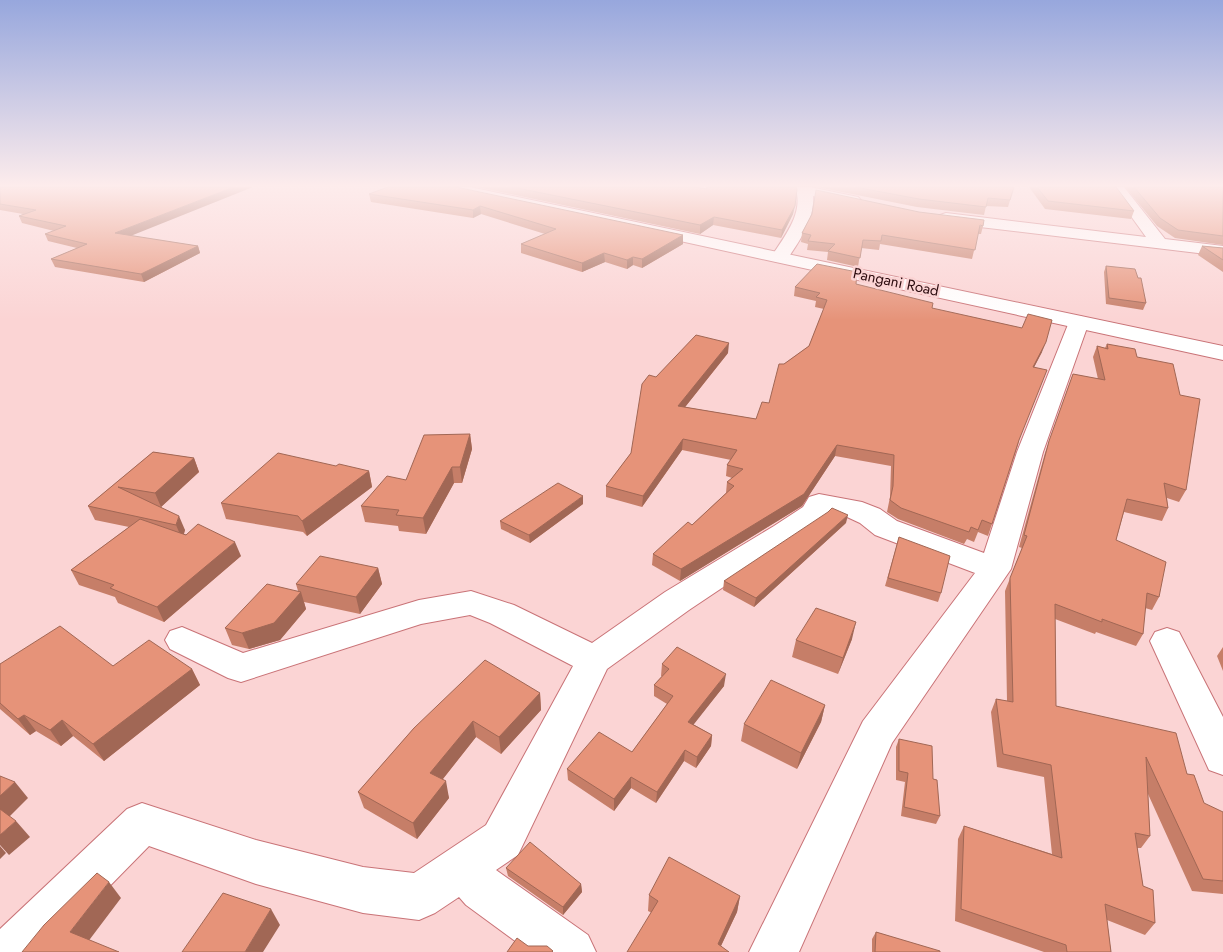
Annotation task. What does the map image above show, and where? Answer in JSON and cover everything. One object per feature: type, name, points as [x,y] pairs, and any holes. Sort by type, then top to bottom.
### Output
[{"type":"street","name":"Pangani Road","points":[[660,231],[1223,353]]},
{"type":"street","points":[[780,257],[795,231]]},
{"type":"street","points":[[1065,231],[1223,251]]},
{"type":"street","points":[[1152,231],[1160,242]]},
{"type":"street","points":[[774,952],[877,733],[996,569],[1030,452],[1079,322]]},
{"type":"street","points":[[11,952],[142,823],[256,862],[363,890],[419,897],[464,868],[502,840],[594,660],[677,601],[785,533],[815,512],[819,503],[852,508],[870,516],[886,528],[996,569]]},
{"type":"street","points":[[182,640],[241,668],[419,612],[471,603],[502,614],[594,660]]},
{"type":"street","points":[[1167,641],[1223,757]]},
{"type":"street","points":[[464,868],[482,889],[571,952]]},
{"type":"building","points":[[52,231],[119,231],[115,233],[198,246],[141,274],[51,259],[87,244],[45,234]]},
{"type":"building","points":[[550,231],[666,231],[683,235],[642,259],[633,257],[627,260],[604,253],[582,263],[521,244]]},
{"type":"building","points":[[803,231],[979,231],[975,250],[882,235],[881,241],[863,240],[860,258],[828,251],[835,244],[808,241],[811,235],[802,233]]},
{"type":"building","points":[[1189,231],[1223,231],[1223,236]]},
{"type":"building","points":[[1202,246],[1223,248],[1223,260]]},
{"type":"building","points":[[817,264],[857,272],[856,284],[933,303],[932,308],[1022,328],[1028,314],[1052,320],[1046,342],[1033,367],[1047,370],[1019,440],[992,524],[982,520],[978,530],[971,527],[969,532],[901,508],[890,500],[893,486],[894,455],[837,445],[804,494],[681,569],[653,554],[688,522],[692,525],[734,486],[727,482],[743,469],[727,465],[737,450],[683,439],[643,496],[606,486],[631,453],[642,384],[649,375],[656,377],[696,335],[729,343],[678,406],[756,419],[762,402],[769,403],[779,364],[784,364],[809,346],[827,300],[816,297],[820,293],[795,287]]},
{"type":"building","points":[[1106,266],[1135,269],[1138,278],[1141,278],[1146,303],[1109,298]]},
{"type":"building","points":[[1107,344],[1135,349],[1137,357],[1173,364],[1180,395],[1200,399],[1186,490],[1164,483],[1168,508],[1127,499],[1116,540],[1166,562],[1159,597],[1147,593],[1143,634],[1102,619],[1102,622],[1055,604],[1056,706],[1176,733],[1187,774],[1194,775],[1204,803],[1223,812],[1223,881],[1203,879],[1146,757],[1150,836],[1135,833],[1143,886],[1153,890],[1155,923],[1105,904],[1111,952],[1067,952],[1066,945],[961,909],[964,826],[1062,858],[1051,765],[1003,754],[996,699],[1013,702],[1010,578],[1027,536],[1024,535],[1049,441],[1073,374],[1105,380],[1097,346],[1108,349]]},
{"type":"building","points":[[470,434],[460,467],[452,467],[423,518],[396,515],[399,510],[361,506],[387,476],[406,480],[424,435]]},
{"type":"building","points":[[153,452],[194,458],[155,493],[118,487],[179,516],[176,525],[88,506]]},
{"type":"building","points":[[278,453],[369,471],[302,521],[298,516],[221,503]]},
{"type":"building","points":[[558,483],[583,496],[529,535],[500,521]]},
{"type":"building","points":[[832,508],[848,515],[756,598],[724,581],[828,512]]},
{"type":"building","points":[[140,519],[186,535],[198,524],[235,542],[157,607],[110,588],[114,585],[71,570]]},
{"type":"building","points":[[899,537],[950,556],[941,593],[888,578]]},
{"type":"building","points":[[320,556],[378,568],[356,597],[296,584]]},
{"type":"building","points":[[267,584],[301,592],[274,623],[242,633],[225,628]]},
{"type":"building","points":[[816,608],[856,622],[843,658],[796,640]]},
{"type":"building","points":[[60,626],[113,666],[149,640],[192,669],[93,744],[62,720],[50,730],[24,715],[18,719],[0,703],[0,664]]},
{"type":"building","points":[[677,647],[726,674],[688,722],[712,735],[697,757],[685,750],[657,792],[631,777],[614,799],[567,769],[599,732],[632,752],[673,696],[654,685],[669,669],[662,664]]},
{"type":"building","points":[[485,660],[540,693],[499,737],[473,721],[430,773],[446,781],[413,823],[358,792],[414,728]]},
{"type":"building","points":[[771,680],[825,705],[801,753],[744,724]]},
{"type":"building","points":[[899,739],[932,746],[933,779],[937,780],[940,816],[904,807],[908,773],[899,771]]},
{"type":"building","points":[[0,776],[15,782],[0,796]]},
{"type":"building","points":[[0,809],[16,821],[0,835]]},
{"type":"building","points":[[530,842],[581,884],[563,907],[506,868]]},
{"type":"building","points":[[669,857],[740,896],[718,944],[729,952],[627,952],[658,901],[649,895]]},
{"type":"building","points":[[97,873],[109,882],[70,932],[119,952],[22,952],[44,925]]},
{"type":"building","points":[[223,893],[271,909],[245,952],[182,952]]},
{"type":"building","points":[[876,932],[940,951],[940,952],[875,952]]},
{"type":"building","points":[[517,938],[528,946],[547,946],[553,951],[507,952]]}]
